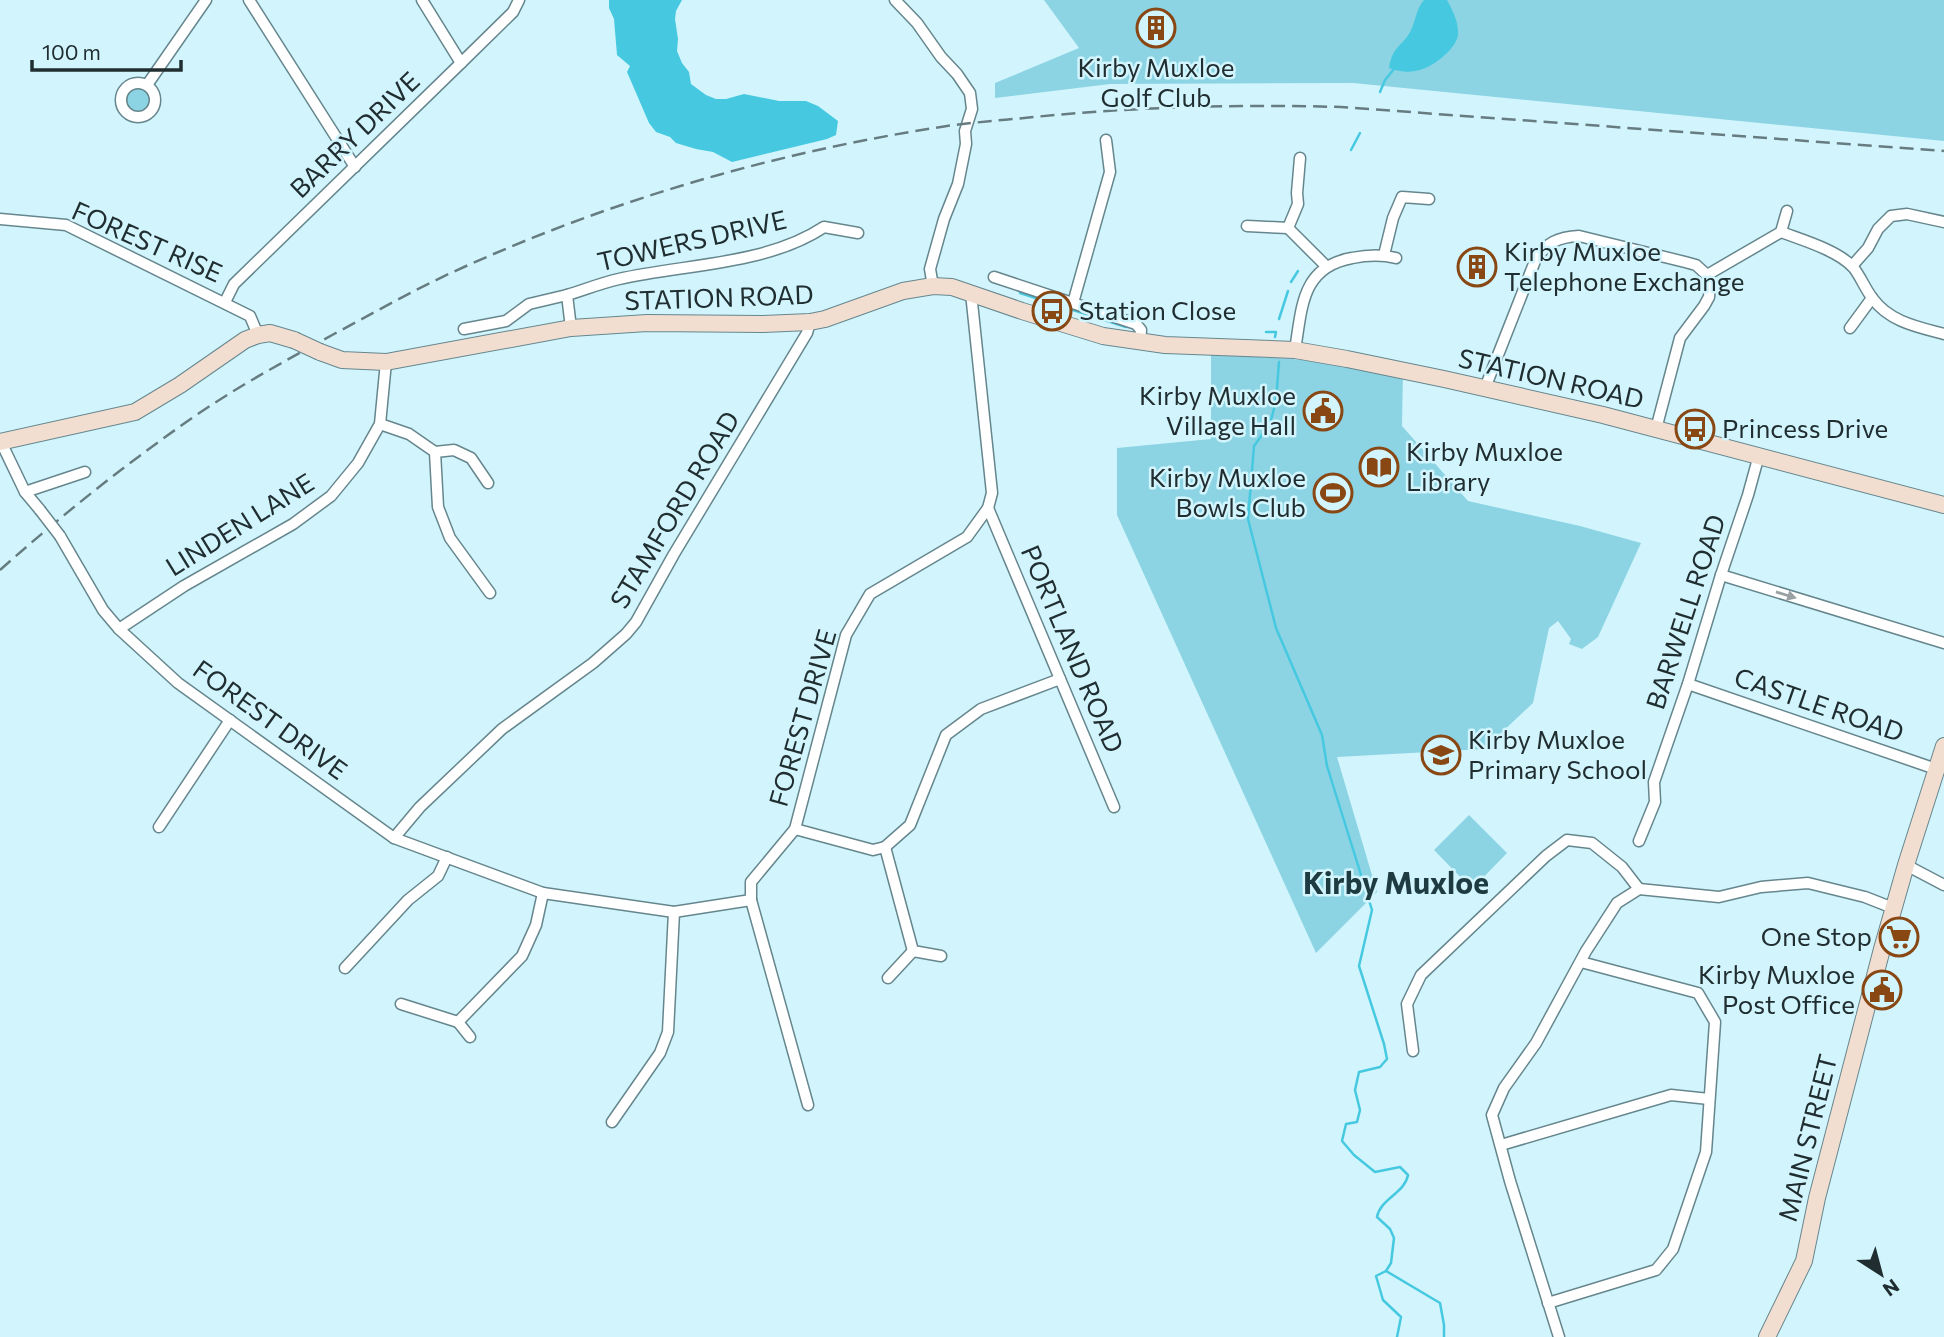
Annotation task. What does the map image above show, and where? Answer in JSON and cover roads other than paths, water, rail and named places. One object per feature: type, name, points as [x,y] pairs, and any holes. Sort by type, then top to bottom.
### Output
[{"type":"street","points":[[147,85],[206,0]]},
{"type":"street","points":[[249,0],[355,167]]},
{"type":"street","points":[[422,0],[461,63]]},
{"type":"street","name":"BARRY DRIVE","points":[[225,302],[234,284],[513,12],[519,0]]},
{"type":"street","points":[[895,0],[917,23],[970,93],[972,109],[965,131],[966,144],[958,184],[944,219],[930,269],[933,286]]},
{"type":"street","points":[[1073,303],[1111,172],[1106,140]]},
{"type":"street","points":[[1289,228],[1298,204],[1300,158]]},
{"type":"street","points":[[1295,350],[1303,300],[1313,279],[1326,266],[1342,260],[1390,256],[1393,218],[1402,197],[1429,199]]},
{"type":"street","points":[[1707,275],[1781,232],[1787,211]]},
{"type":"street","points":[[1852,266],[1868,248],[1878,229],[1891,216],[1907,215],[1944,222]]},
{"type":"street","name":"FOREST RISE","points":[[0,219],[66,225],[250,316],[258,335]]},
{"type":"street","points":[[1247,226],[1289,228],[1326,266]]},
{"type":"street","name":"TOWERS DRIVE","points":[[571,328],[567,295],[618,279],[778,250],[824,227],[858,233]]},
{"type":"street","points":[[1781,232],[1836,255],[1852,266],[1872,298],[1887,314],[1902,322],[1944,334]]},
{"type":"street","points":[[1485,388],[1535,261],[1546,246],[1555,240],[1579,236],[1696,265],[1707,275],[1710,284],[1709,297],[1680,338],[1656,429]]},
{"type":"street","points":[[994,277],[1136,324],[1141,330],[1140,342]]},
{"type":"street","name":"STATION ROAD","points":[[258,335],[270,333],[294,340],[342,360],[386,362],[571,328],[647,323],[810,322],[903,291],[933,286],[952,287],[1103,336],[1165,345],[1295,350],[1357,360],[1485,388],[1759,455],[1944,505]]},
{"type":"street","points":[[971,293],[992,493],[988,508]]},
{"type":"street","points":[[464,329],[506,321],[529,304],[567,295]]},
{"type":"street","points":[[1850,328],[1872,298]]},
{"type":"street","name":"STAMFORD ROAD","points":[[394,838],[420,807],[502,729],[593,663],[636,622],[807,333],[810,322]]},
{"type":"street","points":[[0,442],[135,412],[245,340],[258,335]]},
{"type":"street","name":"LINDEN LANE","points":[[119,629],[184,586],[293,524],[331,496],[358,463],[380,424],[386,362]]},
{"type":"street","points":[[380,424],[409,434],[435,452],[454,450],[471,458],[488,483]]},
{"type":"street","name":"FOREST DRIVE","points":[[0,442],[25,492],[60,536],[103,610],[119,629],[178,683],[394,838],[543,893],[674,912],[751,900],[751,882],[795,829],[846,635],[870,594],[967,537],[988,508]]},
{"type":"street","points":[[435,452],[438,507],[446,528],[450,538],[490,593]]},
{"type":"street","name":"BARWELL ROAD","points":[[1639,841],[1655,802],[1654,782],[1688,684],[1759,455]]},
{"type":"street","points":[[25,492],[85,472]]},
{"type":"street","name":"PORTLAND ROAD","points":[[988,508],[1114,807]]},
{"type":"street","points":[[1721,575],[1944,643]]},
{"type":"street","points":[[795,829],[873,850],[885,848],[909,825],[946,735],[981,709],[1060,679]]},
{"type":"street","name":"CASTLE ROAD","points":[[1688,684],[1936,769]]},
{"type":"street","points":[[159,827],[230,720]]},
{"type":"street","name":"MAIN STREET","points":[[1767,1337],[1804,1261],[1817,1198],[1893,908],[1944,746]]},
{"type":"street","points":[[1413,1051],[1407,1004],[1421,975],[1546,856],[1567,840],[1592,843],[1622,867],[1639,889]]},
{"type":"street","points":[[885,848],[913,951]]},
{"type":"street","points":[[345,968],[408,900],[438,876],[447,858]]},
{"type":"street","points":[[1906,865],[1944,885]]},
{"type":"street","points":[[1559,1337],[1492,1115],[1504,1087],[1536,1043],[1581,961],[1617,903],[1639,889],[1719,897],[1761,887],[1808,883],[1893,908]]},
{"type":"street","points":[[458,1022],[522,956],[536,925],[543,893]]},
{"type":"street","points":[[751,900],[808,1105]]},
{"type":"street","points":[[612,1122],[660,1053],[668,1032],[674,912]]},
{"type":"street","points":[[913,951],[941,957]]},
{"type":"street","points":[[888,978],[913,951]]},
{"type":"street","points":[[1548,1303],[1656,1270],[1673,1249],[1706,1152],[1715,1022],[1699,993],[1581,961]]},
{"type":"street","points":[[401,1004],[458,1022],[470,1037]]},
{"type":"street","points":[[1501,1145],[1671,1095],[1709,1099]]},
{"type":"waterway","points":[[1380,92],[1394,69]]},
{"type":"waterway","points":[[1351,150],[1360,133]]},
{"type":"waterway","points":[[1291,282],[1298,271]]},
{"type":"waterway","points":[[1279,319],[1288,291]]},
{"type":"waterway","points":[[1020,293],[1126,327]]},
{"type":"waterway","points":[[1266,332],[1276,332],[1275,337]]},
{"type":"waterway","points":[[1279,362],[1276,401],[1270,424],[1254,446],[1248,519],[1276,628],[1322,735],[1327,766],[1372,910],[1359,966],[1387,1059],[1380,1067],[1359,1072],[1355,1090],[1360,1110],[1357,1122],[1346,1124],[1342,1141],[1375,1172],[1400,1167],[1408,1175],[1402,1187],[1383,1205],[1377,1217],[1390,1229],[1394,1238],[1391,1263],[1386,1271],[1376,1276],[1383,1300],[1401,1317],[1397,1337]]},
{"type":"waterway","points":[[1386,1271],[1440,1303],[1444,1337]]},
{"type":"railway","points":[[0,570],[95,490],[195,416],[264,373],[414,291],[464,267],[581,219],[701,180],[823,149],[885,136],[990,121],[1149,109],[1264,106],[1341,107],[1944,151]]},
{"type":"place","name":"Kirby Muxloe Golf Club","points":[[1156,28]]},
{"type":"place","name":"Kirby Muxloe Telephone Exchange","points":[[1477,267]]},
{"type":"place","name":"Station Close","points":[[1052,311]]},
{"type":"place","name":"Kirby Muxloe Village Hall","points":[[1323,411]]},
{"type":"place","name":"Princess Drive","points":[[1695,429]]},
{"type":"place","name":"Kirby Muxloe Library","points":[[1379,467]]},
{"type":"place","name":"Kirby Muxloe Bowls Club","points":[[1333,493]]},
{"type":"place","name":"Kirby Muxloe Primary School","points":[[1441,755]]},
{"type":"place","name":"One Stop","points":[[1899,937]]},
{"type":"place","name":"Kirby Muxloe Post Office","points":[[1882,990]]},
{"type":"district","name":"Kirby Muxloe","points":[[1396,884]]}]
